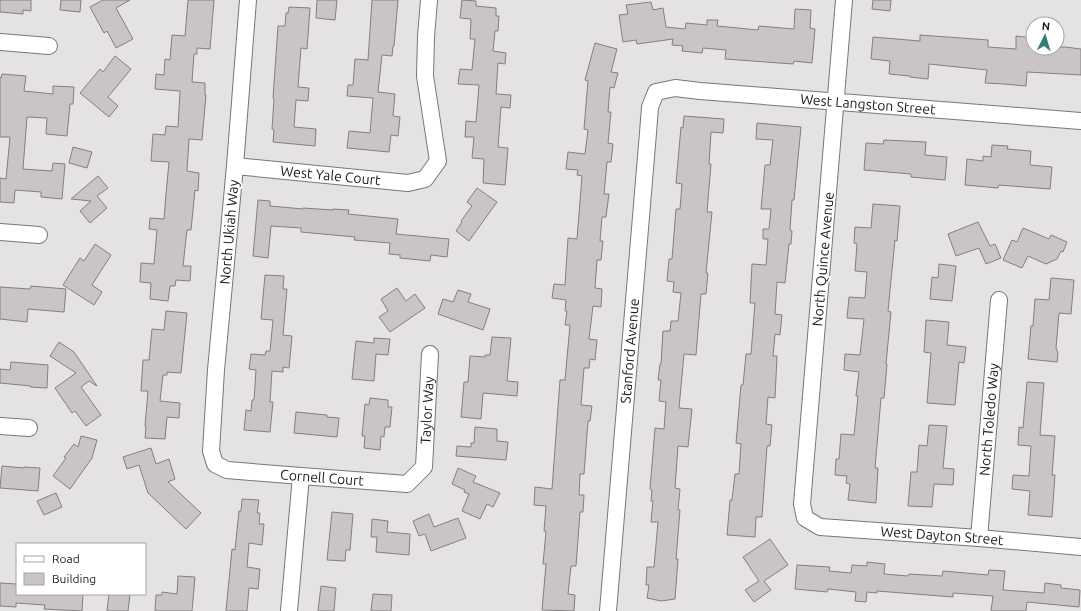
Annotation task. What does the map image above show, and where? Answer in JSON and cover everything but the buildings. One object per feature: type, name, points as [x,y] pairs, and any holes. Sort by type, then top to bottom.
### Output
[{"type":"street","name":"North Ukiah Way","points":[[215,464],[211,451],[216,370],[235,166],[248,0]]},
{"type":"street","name":"West Yale Court","points":[[235,166],[408,183],[425,179],[438,161],[425,76],[429,0]]},
{"type":"street","name":"North Quince Avenue","points":[[805,518],[802,504],[844,0]]},
{"type":"street","points":[[0,42],[49,46]]},
{"type":"street","name":"West Langston Street","points":[[656,92],[676,88],[1081,121]]},
{"type":"street","name":"Stanford Avenue","points":[[608,611],[650,107],[656,92]]},
{"type":"street","points":[[0,232],[39,235]]},
{"type":"street","name":"North Toledo Way","points":[[979,538],[1000,300]]},
{"type":"street","name":"Taylor Way","points":[[424,467],[430,354]]},
{"type":"street","points":[[0,426],[29,428]]},
{"type":"street","name":"Cornell Court","points":[[215,464],[227,470],[407,484],[424,467]]},
{"type":"street","points":[[289,611],[302,476]]},
{"type":"street","name":"West Dayton Street","points":[[805,518],[820,527],[1081,547]]}]
